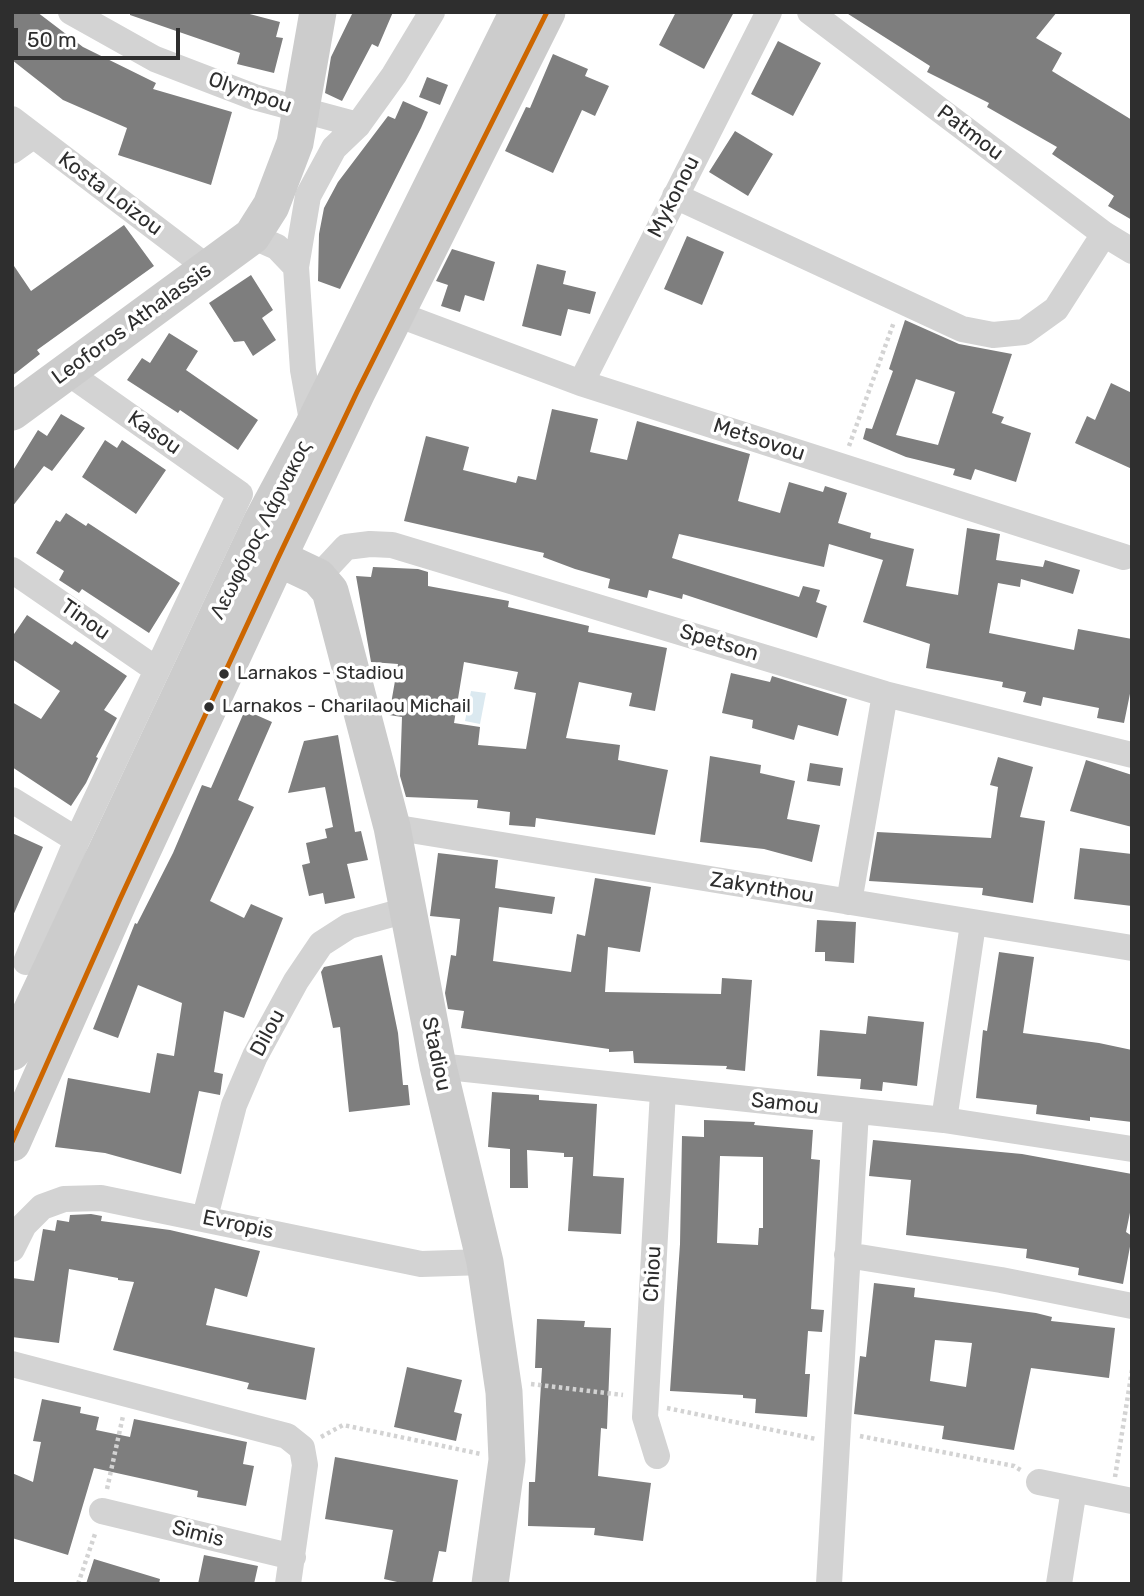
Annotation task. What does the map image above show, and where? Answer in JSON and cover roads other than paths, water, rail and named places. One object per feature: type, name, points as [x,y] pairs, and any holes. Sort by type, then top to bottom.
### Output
[{"type":"main road","points":[[252,236],[276,194],[295,143],[303,112],[318,12]]},
{"type":"main road","name":"Λεωφόρος Λάρνακος","points":[[12,1052],[19,1014],[262,521],[313,426],[518,12]]},
{"type":"main road","name":"Λεωφόρος Λάρνακος","points":[[12,1143],[120,899],[278,558],[547,12]]},
{"type":"main road","name":"Leoforos Athalassis","points":[[12,412],[252,236]]},
{"type":"main road","points":[[278,558],[318,577]]},
{"type":"main road","name":"Stadiou","points":[[318,577],[330,591],[334,602],[391,827],[438,1066],[485,1262],[502,1380],[508,1460],[490,1584]]},
{"type":"street","name":"Olympou","points":[[71,12],[155,59],[303,112],[358,125]]},
{"type":"street","points":[[313,426],[303,370],[296,267],[308,195],[334,148],[358,125],[394,75],[432,12]]},
{"type":"street","name":"Mykonou","points":[[582,383],[769,12]]},
{"type":"street","name":"Patmou","points":[[810,12],[1104,234],[1132,251]]},
{"type":"street","name":"Kosta Loizou","points":[[12,119],[23,144],[208,268]]},
{"type":"street","points":[[675,196],[962,328],[993,335],[1024,331],[1056,309],[1104,234]]},
{"type":"street","points":[[252,236],[277,247],[296,267]]},
{"type":"street","name":"Metsovou","points":[[397,314],[582,383],[841,466],[1129,553]]},
{"type":"street","name":"Kasou","points":[[67,372],[240,494],[157,670]]},
{"type":"street","name":"Spetson","points":[[318,577],[346,547],[391,545],[885,694],[1132,755]]},
{"type":"street","name":"Tinou","points":[[12,570],[157,670]]},
{"type":"street","points":[[26,962],[78,840],[157,670]]},
{"type":"street","points":[[849,902],[885,694]]},
{"type":"street","points":[[12,800],[78,840]]},
{"type":"street","name":"Zakynthou","points":[[391,827],[1132,948]]},
{"type":"street","name":"Dilou","points":[[205,1217],[234,1105],[255,1056],[302,971],[321,944],[349,926],[407,910]]},
{"type":"street","points":[[943,1120],[973,923]]},
{"type":"street","name":"Samou","points":[[438,1066],[943,1120],[1132,1149]]},
{"type":"street","name":"Chiou","points":[[657,1456],[645,1418],[663,1091]]},
{"type":"street","points":[[829,1584],[856,1111]]},
{"type":"street","name":"Evropis","points":[[12,1249],[24,1225],[42,1207],[64,1199],[101,1198],[205,1217],[421,1264],[485,1262]]},
{"type":"street","points":[[847,1255],[1001,1280],[1132,1306]]},
{"type":"street","points":[[12,1364],[287,1436],[302,1448],[305,1465],[288,1584]]},
{"type":"street","points":[[1039,1482],[1122,1499]]},
{"type":"street","points":[[1059,1584],[1074,1489]]},
{"type":"street","name":"Simis","points":[[103,1511],[293,1557]]},
{"type":"place","name":"Larnakos - Stadiou","points":[[224,674]]},
{"type":"place","name":"Larnakos - Charilaou Michail","points":[[209,707]]}]
